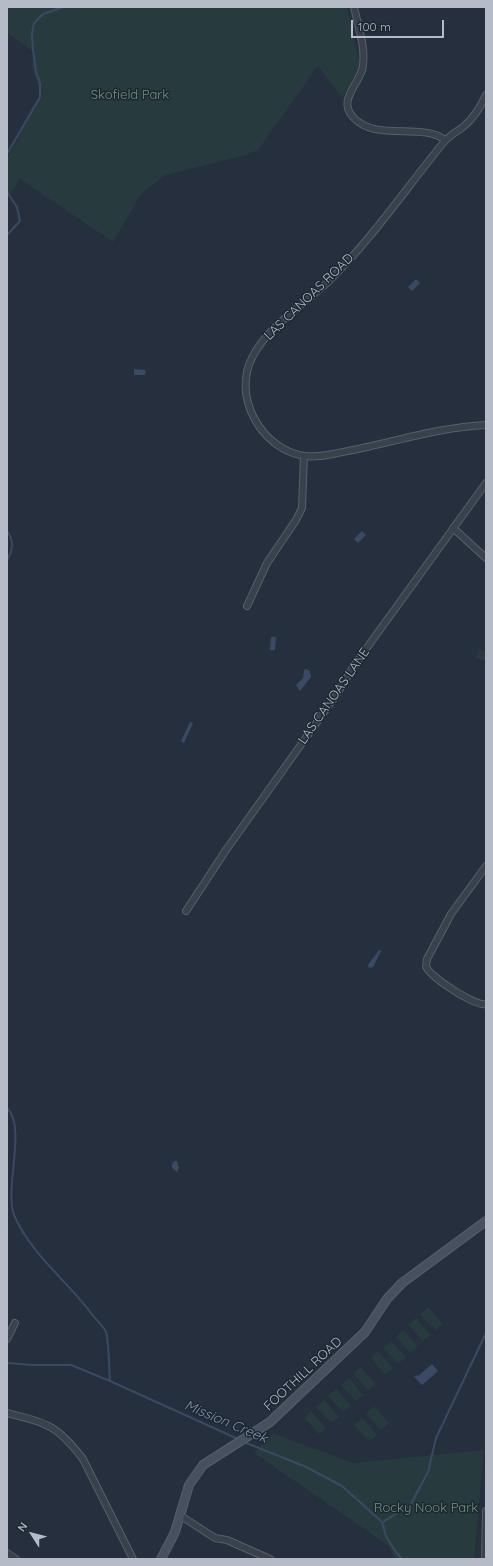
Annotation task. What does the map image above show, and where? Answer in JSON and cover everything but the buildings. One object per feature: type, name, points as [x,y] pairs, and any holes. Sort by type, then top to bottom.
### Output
[{"type":"main road","name":"FOOTHILL ROAD","points":[[161,1559],[171,1542],[181,1516],[189,1485],[203,1465],[270,1422],[365,1332],[387,1299],[402,1283],[486,1221]]},
{"type":"street","points":[[354,7],[363,56],[361,72],[348,97],[347,107],[352,116],[370,127],[380,130],[434,134],[445,140]]},
{"type":"street","name":"LAS CANOAS ROAD","points":[[486,95],[472,118],[445,140],[361,247],[328,282],[272,331],[252,357],[246,376],[246,395],[254,420],[263,433],[284,449],[304,456],[323,456],[433,431],[486,425]]},
{"type":"street","points":[[247,606],[267,563],[300,515],[303,502],[304,456]]},
{"type":"street","name":"LAS CANOAS LANE","points":[[186,911],[244,824],[486,483]]},
{"type":"street","points":[[453,528],[486,558]]},
{"type":"street","points":[[486,866],[451,914],[427,959],[426,966],[431,974],[470,1001],[481,1006],[486,1004]]},
{"type":"street","points":[[7,1339],[15,1323]]},
{"type":"street","points":[[7,1412],[41,1421],[63,1434],[83,1459],[133,1559]]},
{"type":"street","points":[[485,1559],[486,1512]]},
{"type":"street","points":[[181,1516],[215,1538],[227,1540],[270,1559]]},
{"type":"street","points":[[7,1553],[16,1559]]},
{"type":"green space","name":"Skofield Park","points":[[7,7],[347,7],[360,66],[342,98],[318,66],[258,150],[246,155],[166,175],[141,194],[113,242],[20,179],[9,197],[7,189],[7,158],[19,138],[29,113],[41,94],[32,67],[34,52],[7,33]]},
{"type":"green space","points":[[478,650],[486,652],[486,660],[476,659]]},
{"type":"green space","points":[[428,1307],[443,1324],[435,1330],[420,1314]]},
{"type":"green space","points":[[416,1318],[431,1335],[423,1341],[408,1325]]},
{"type":"green space","points":[[403,1330],[418,1346],[410,1353],[396,1337]]},
{"type":"green space","points":[[391,1341],[406,1357],[398,1364],[383,1348]]},
{"type":"green space","points":[[378,1351],[393,1368],[385,1375],[371,1358]]},
{"type":"green space","points":[[361,1367],[376,1384],[368,1390],[353,1374]]},
{"type":"green space","points":[[349,1378],[364,1395],[356,1401],[341,1385]]},
{"type":"green space","points":[[336,1389],[351,1406],[343,1412],[328,1396]]},
{"type":"green space","points":[[324,1400],[339,1417],[331,1423],[316,1407]]},
{"type":"green space","points":[[374,1406],[389,1423],[381,1430],[366,1414]]},
{"type":"green space","points":[[311,1411],[326,1428],[319,1434],[304,1418]]},
{"type":"green space","points":[[362,1418],[377,1435],[369,1441],[354,1425]]},
{"type":"green space","name":"Rocky Nook Park","points":[[272,1433],[353,1463],[484,1450],[474,1559],[395,1559],[389,1546],[254,1453]]},
{"type":"water","points":[[416,279],[420,283],[412,291],[408,287]]},
{"type":"water","points":[[134,369],[146,370],[145,375],[134,375]]},
{"type":"water","points":[[362,531],[366,535],[358,543],[354,539]]},
{"type":"water","points":[[271,637],[276,637],[275,650],[270,650]]},
{"type":"water","points":[[306,669],[310,671],[311,677],[300,691],[296,685],[303,678],[304,670]]},
{"type":"water","points":[[190,722],[193,723],[184,743],[181,741]]},
{"type":"water","points":[[379,950],[381,951],[373,967],[369,968],[368,965]]},
{"type":"water","points":[[174,1161],[177,1161],[179,1168],[177,1172],[172,1168]]},
{"type":"water","points":[[432,1364],[438,1371],[422,1385],[414,1377],[416,1375],[418,1376]]},
{"type":"waterway","points":[[7,154],[40,97],[40,83],[36,72],[33,50],[32,34],[34,23],[43,14],[63,7]]},
{"type":"waterway","points":[[7,192],[17,207],[20,221],[7,235]]},
{"type":"waterway","points":[[7,531],[12,542],[11,553],[7,560]]},
{"type":"waterway","points":[[7,1108],[13,1117],[15,1129],[12,1190],[14,1215],[21,1229],[39,1254],[105,1329],[108,1342],[110,1381]]},
{"type":"waterway","points":[[383,1522],[411,1504],[428,1472],[436,1438],[486,1333]]},
{"type":"waterway","name":"Mission Creek","points":[[7,1363],[32,1365],[71,1365],[238,1439]]},
{"type":"waterway","name":"Mission Creek","points":[[244,1442],[306,1467],[342,1486],[382,1522],[386,1536],[402,1559]]}]
